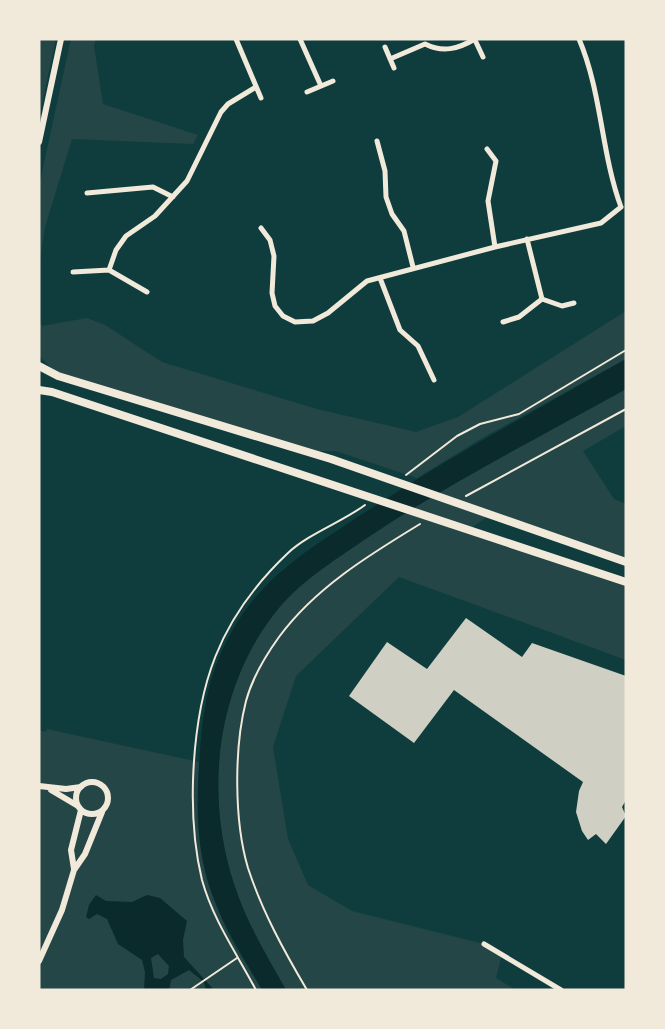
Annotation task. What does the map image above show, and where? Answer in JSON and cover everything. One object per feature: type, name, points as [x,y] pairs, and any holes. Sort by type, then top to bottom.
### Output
[{"type":"main road","points":[[39,366],[58,376],[331,459],[626,562]]},
{"type":"main road","points":[[39,390],[74,399],[322,480],[626,582]]},
{"type":"street","points":[[39,142],[61,39]]},
{"type":"street","points":[[236,39],[261,98]]},
{"type":"street","points":[[300,39],[321,86]]},
{"type":"street","points":[[390,59],[424,42],[437,50],[454,48],[475,39],[483,57]]},
{"type":"street","points":[[261,228],[270,240],[274,256],[272,293],[275,306],[283,316],[295,322],[313,321],[328,313],[359,287],[413,267],[601,223],[623,209],[615,190],[594,86],[579,39]]},
{"type":"street","points":[[385,47],[394,68]]},
{"type":"street","points":[[307,92],[333,81]]},
{"type":"street","points":[[109,270],[116,250],[126,236],[155,216],[187,181],[220,112],[228,104],[256,87]]},
{"type":"street","points":[[377,141],[385,171],[386,197],[404,231],[413,267]]},
{"type":"street","points":[[487,148],[495,161],[488,201],[495,247]]},
{"type":"street","points":[[87,193],[153,187],[173,197]]},
{"type":"street","points":[[527,239],[542,299]]},
{"type":"street","points":[[73,272],[109,270],[147,292]]},
{"type":"street","points":[[380,278],[400,330],[418,346],[434,380]]},
{"type":"street","points":[[542,299],[562,306],[574,303]]},
{"type":"street","points":[[503,322],[519,317],[542,299]]},
{"type":"street","points":[[39,961],[62,910],[74,870],[85,854],[109,798],[105,789],[93,782],[81,787],[49,789]]},
{"type":"street","points":[[39,786],[49,789],[89,814],[102,812]]},
{"type":"street","points":[[74,870],[71,850],[80,808],[76,796],[81,787]]},
{"type":"street","points":[[484,944],[561,990]]},
{"type":"path","points":[[400,479],[457,436],[480,424],[519,414],[626,350]]},
{"type":"path","points":[[465,497],[626,409]]},
{"type":"path","points":[[256,990],[214,912],[203,882],[194,839],[194,762],[197,717],[203,687],[231,623],[267,575],[290,551],[345,519],[373,499]]},
{"type":"path","points":[[307,990],[259,899],[244,851],[238,778],[240,736],[246,699],[263,662],[297,616],[366,556],[425,521]]},
{"type":"path","points":[[190,990],[237,958]]},
{"type":"shaded area","points":[[39,39],[56,39],[39,118]]},
{"type":"shaded area","points":[[71,39],[96,39],[94,46],[103,104],[198,135],[193,144],[72,139],[45,227],[39,267],[39,186]]},
{"type":"shaded area","points":[[626,311],[626,359],[484,437],[417,478],[336,451],[304,451],[58,376],[39,355],[39,317],[42,326],[87,318],[105,325],[162,362],[317,409],[416,432],[458,417]]},
{"type":"shaded area","points":[[626,359],[626,389],[464,478],[346,552],[288,598],[257,639],[241,671],[229,705],[218,777],[219,813],[234,884],[264,952],[286,990],[262,990],[217,907],[203,863],[198,816],[200,748],[204,710],[219,657],[238,621],[250,604],[279,573],[329,536],[461,453]]},
{"type":"shaded area","points":[[626,389],[626,426],[583,451],[614,499],[626,504],[626,562],[491,514],[470,529],[626,582],[626,660],[399,577],[296,676],[273,747],[288,839],[308,885],[352,911],[484,944],[502,954],[496,978],[516,990],[286,990],[257,938],[239,898],[225,849],[220,813],[218,777],[229,705],[241,671],[257,639],[288,598],[346,552],[464,478]]},
{"type":"shaded area","points":[[47,729],[199,762],[200,830],[207,874],[221,917],[238,951],[262,990],[39,990],[39,730],[46,732]]},
{"type":"shaded area","points":[[96,895],[106,901],[132,902],[147,895],[160,898],[187,921],[183,940],[184,957],[214,990],[206,990],[204,982],[189,970],[171,980],[169,990],[144,990],[145,972],[142,960],[118,944],[107,919],[97,914],[89,919],[86,917],[89,905]],"holes":[[[158,954],[169,966],[168,974],[161,979],[154,978],[151,958]]]},
{"type":"building","points":[[466,618],[522,657],[532,643],[626,676],[626,800],[622,807],[626,816],[606,844],[596,834],[588,840],[582,831],[576,812],[579,791],[583,782],[454,690],[414,743],[349,696],[387,642],[427,669]]}]
